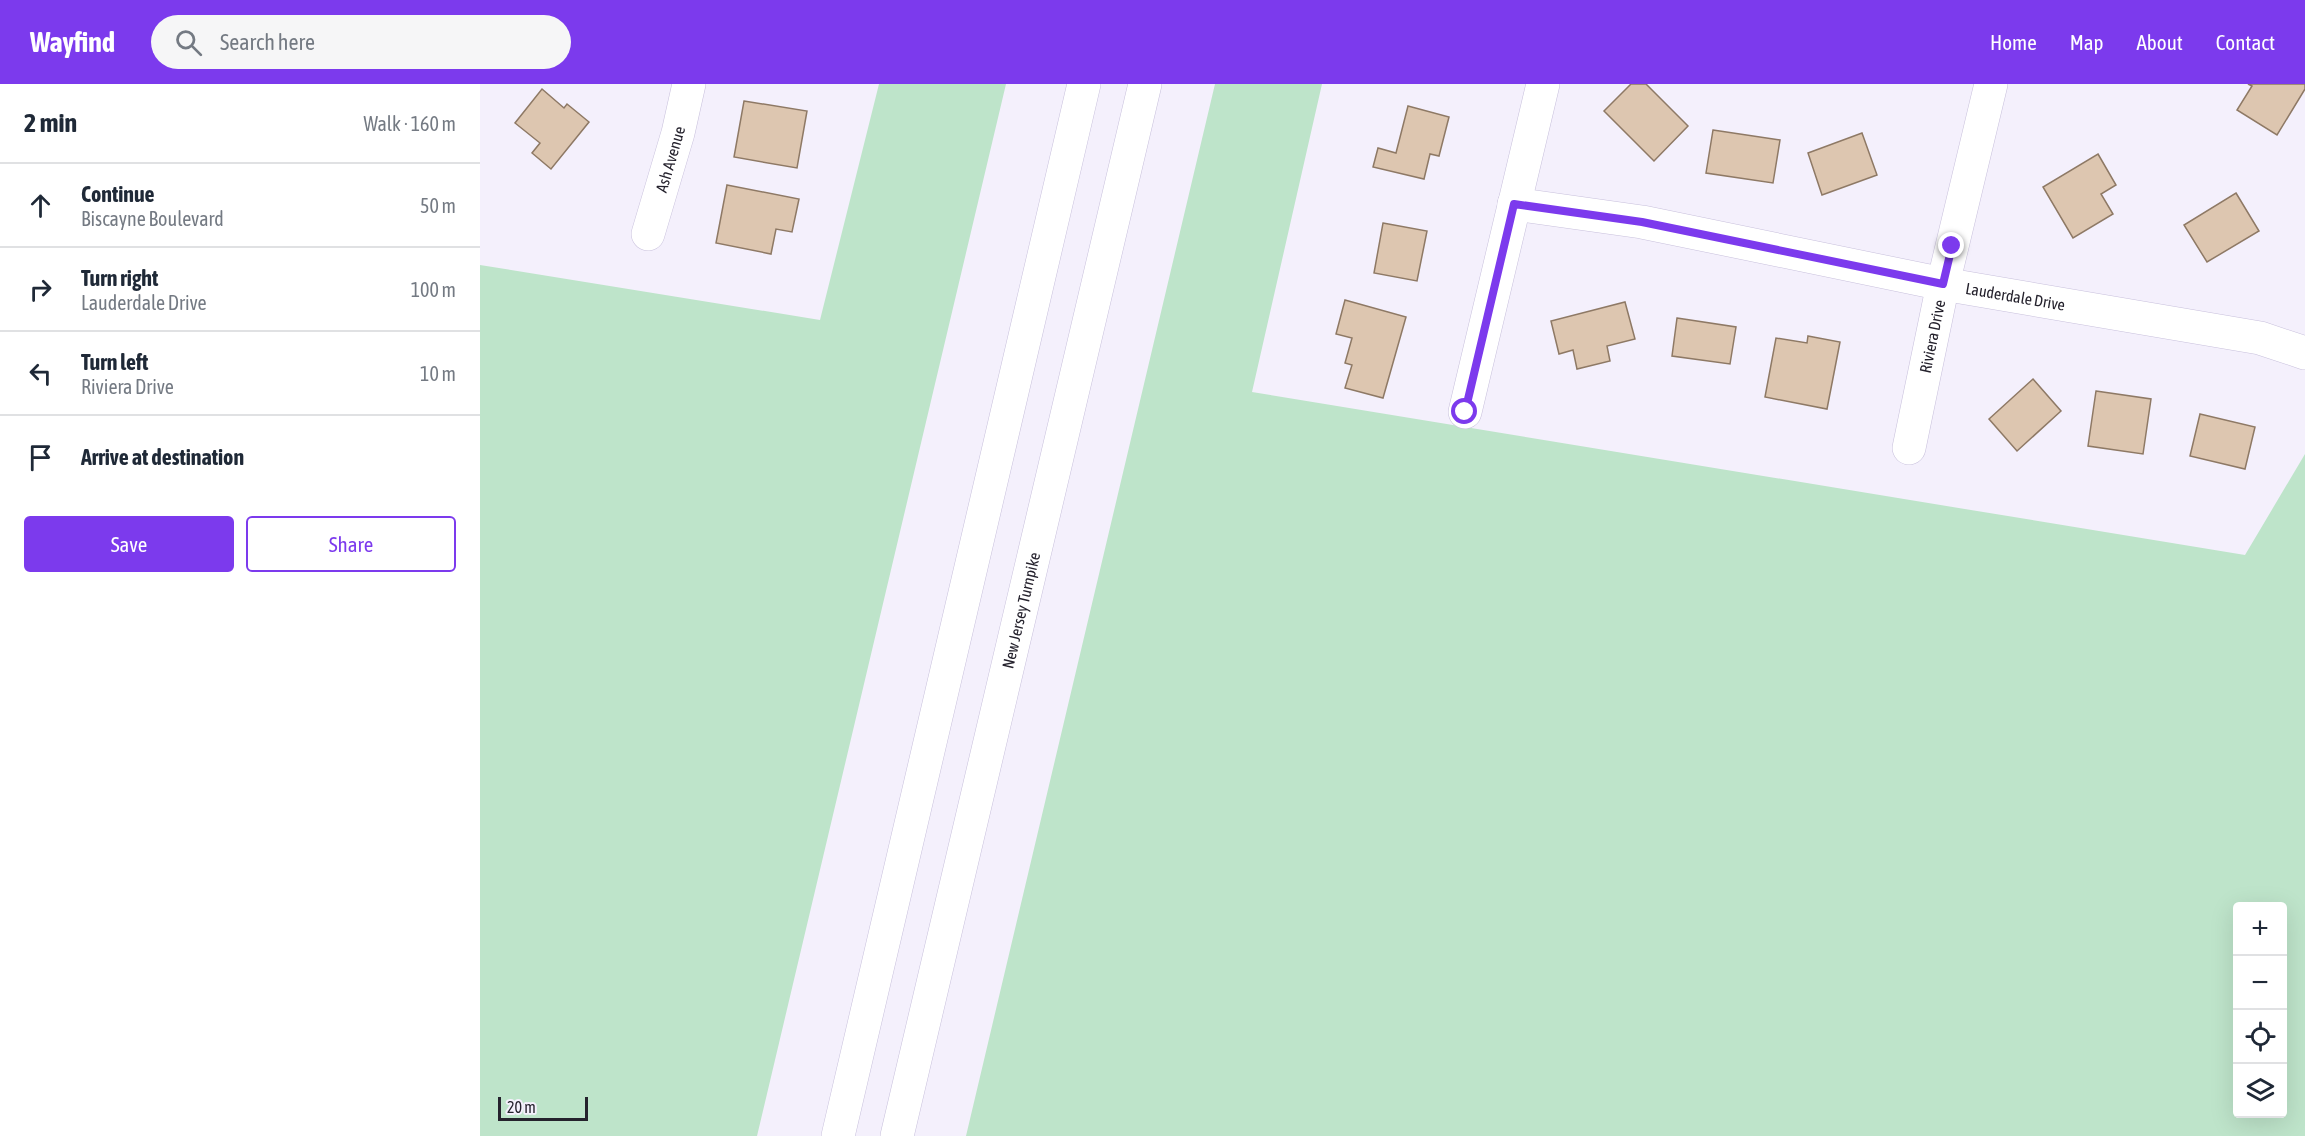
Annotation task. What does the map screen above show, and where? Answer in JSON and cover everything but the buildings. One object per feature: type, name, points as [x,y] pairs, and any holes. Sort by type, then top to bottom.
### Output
[{"type":"main road","name":"Ash Avenue","points":[[648,234],[678,134],[689,84]]},
{"type":"main road","points":[[838,1136],[1084,84]]},
{"type":"main road","name":"New Jersey Turnpike","points":[[897,1136],[1145,84]]},
{"type":"main road","points":[[1465,412],[1543,84]]},
{"type":"main road","name":"Riviera Drive","points":[[1910,448],[1943,284],[1991,84]]},
{"type":"main road","name":"Lauderdale Drive","points":[[1514,204],[1642,222],[1943,284],[2260,339],[2305,353]]},
{"type":"green space","points":[[879,84],[1006,84],[757,1136],[480,1136],[480,265],[820,320]]},
{"type":"green space","points":[[1215,84],[1322,84],[1252,392],[2245,555],[2305,454],[2305,1136],[966,1136]]},
{"type":"route","points":[[1465,412],[1514,204],[1642,222],[1943,284],[1952,246]]}]
